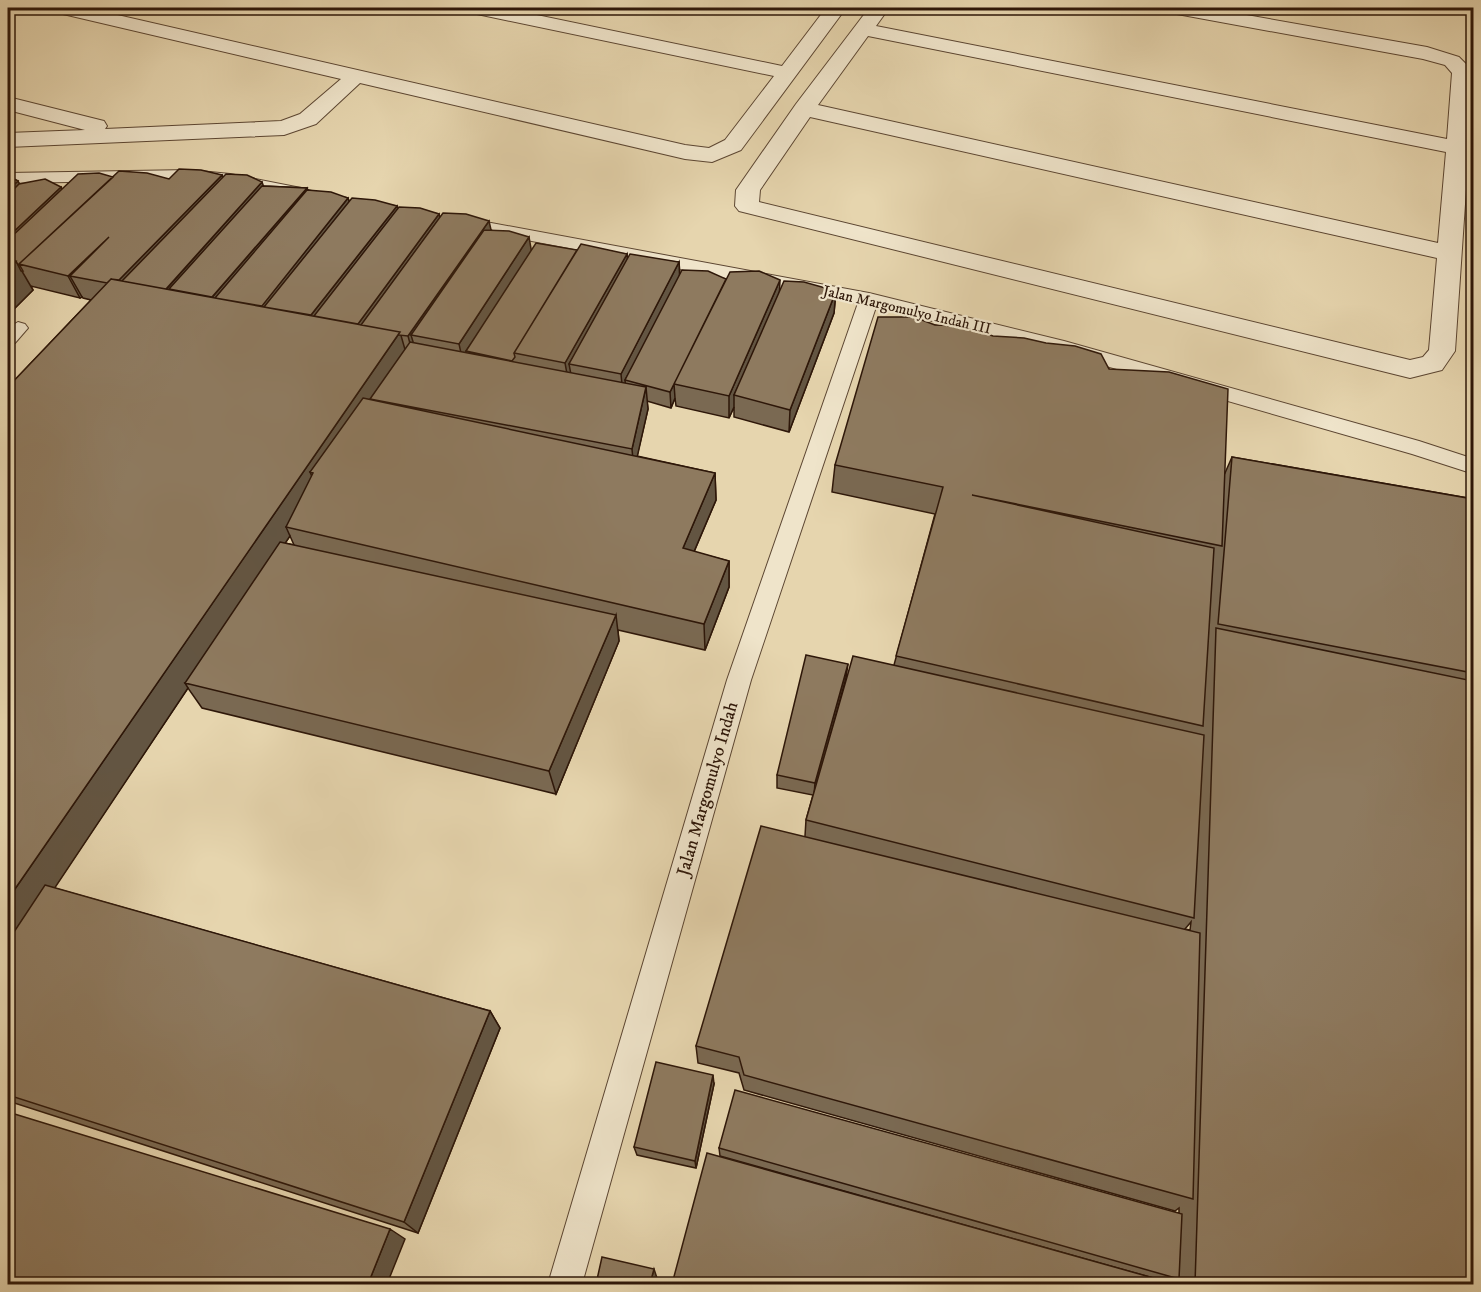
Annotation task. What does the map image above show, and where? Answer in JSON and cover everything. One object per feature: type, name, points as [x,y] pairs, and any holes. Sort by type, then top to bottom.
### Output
[{"type":"street","points":[[63,8],[686,152],[712,155],[762,169]]},
{"type":"street","points":[[477,8],[787,73]]},
{"type":"street","points":[[712,155],[733,145],[836,8]]},
{"type":"street","points":[[879,8],[762,169],[748,190],[747,206],[1410,369],[1432,364],[1442,351],[1463,72],[1452,62],[1427,53],[1177,8]]},
{"type":"street","points":[[863,29],[1457,148]]},
{"type":"street","points":[[8,140],[284,128],[308,119],[356,76]]},
{"type":"street","points":[[8,104],[131,135]]},
{"type":"street","points":[[804,109],[1449,254]]},
{"type":"lane","points":[[8,178],[190,175],[230,179],[323,197]]},
{"type":"lane","name":"Jalan Margomulyo Indah III","points":[[439,219],[869,299],[1064,347],[1419,448],[1473,467]]},
{"type":"lane","name":"Jalan Margomulyo Indah","points":[[565,1284],[739,680],[869,299]]},
{"type":"building","points":[[179,169],[201,170],[222,175],[119,280],[111,279],[107,283],[70,276],[109,237],[68,276],[19,264],[119,171],[147,173],[169,179]]},
{"type":"building","points":[[99,173],[113,177],[19,264],[23,271],[16,261],[8,260],[8,240],[78,174]]},
{"type":"building","points":[[226,174],[247,175],[262,182],[166,289],[122,281]]},
{"type":"building","points":[[8,176],[18,181],[8,190]]},
{"type":"building","points":[[45,179],[61,187],[8,237],[8,195],[19,184]]},
{"type":"building","points":[[262,186],[307,188],[212,297],[169,289]]},
{"type":"building","points":[[307,190],[331,192],[348,198],[262,306],[215,298]]},
{"type":"building","points":[[352,198],[375,200],[397,206],[311,315],[264,307]]},
{"type":"building","points":[[399,207],[420,208],[439,214],[358,324],[314,316]]},
{"type":"building","points":[[443,213],[466,214],[489,221],[408,336],[398,335],[400,332],[361,325]]},
{"type":"building","points":[[484,230],[509,231],[529,237],[459,344],[411,335]]},
{"type":"building","points":[[536,243],[577,250],[514,353],[515,357],[512,361],[466,351]]},
{"type":"building","points":[[581,244],[627,254],[565,363],[514,353]]},
{"type":"building","points":[[630,254],[679,262],[621,374],[569,364]]},
{"type":"building","points":[[8,260],[16,261],[8,269]]},
{"type":"building","points":[[682,270],[708,271],[726,279],[670,392],[625,380]]},
{"type":"building","points":[[759,271],[780,280],[729,396],[674,384],[730,272]]},
{"type":"building","points":[[111,279],[400,332],[8,899],[8,387]]},
{"type":"building","points":[[784,281],[804,282],[836,291],[790,410],[734,395]]},
{"type":"building","points":[[878,317],[914,317],[935,325],[962,326],[993,336],[1075,346],[1101,354],[1109,369],[1169,372],[1228,389],[1222,546],[972,495],[1214,548],[1203,726],[896,656],[943,487],[835,465]]},
{"type":"building","points":[[410,342],[646,387],[632,449],[370,399]]},
{"type":"building","points":[[363,398],[715,473],[683,548],[729,561],[704,624],[286,527],[313,473],[310,472]]},
{"type":"building","points":[[1232,457],[1473,499],[1473,673],[1218,624]]},
{"type":"building","points":[[280,542],[616,615],[549,771],[185,683]]},
{"type":"building","points":[[1216,628],[1473,681],[1473,1284],[1195,1284]]},
{"type":"building","points":[[806,655],[848,664],[815,783],[777,775]]},
{"type":"building","points":[[853,656],[1204,735],[1194,918],[806,820]]},
{"type":"building","points":[[761,826],[1200,933],[1193,1199],[744,1075],[739,1057],[696,1046]]},
{"type":"building","points":[[45,885],[490,1011],[404,1222],[8,1095],[8,941]]},
{"type":"building","points":[[656,1062],[713,1075],[695,1161],[634,1147]]},
{"type":"building","points":[[735,1090],[1182,1214],[1179,1279],[719,1148]]},
{"type":"building","points":[[8,1112],[390,1229],[368,1284],[8,1284]]},
{"type":"building","points":[[707,1153],[1175,1284],[672,1284]]},
{"type":"building","points":[[602,1257],[654,1269],[650,1284],[596,1284]]}]
